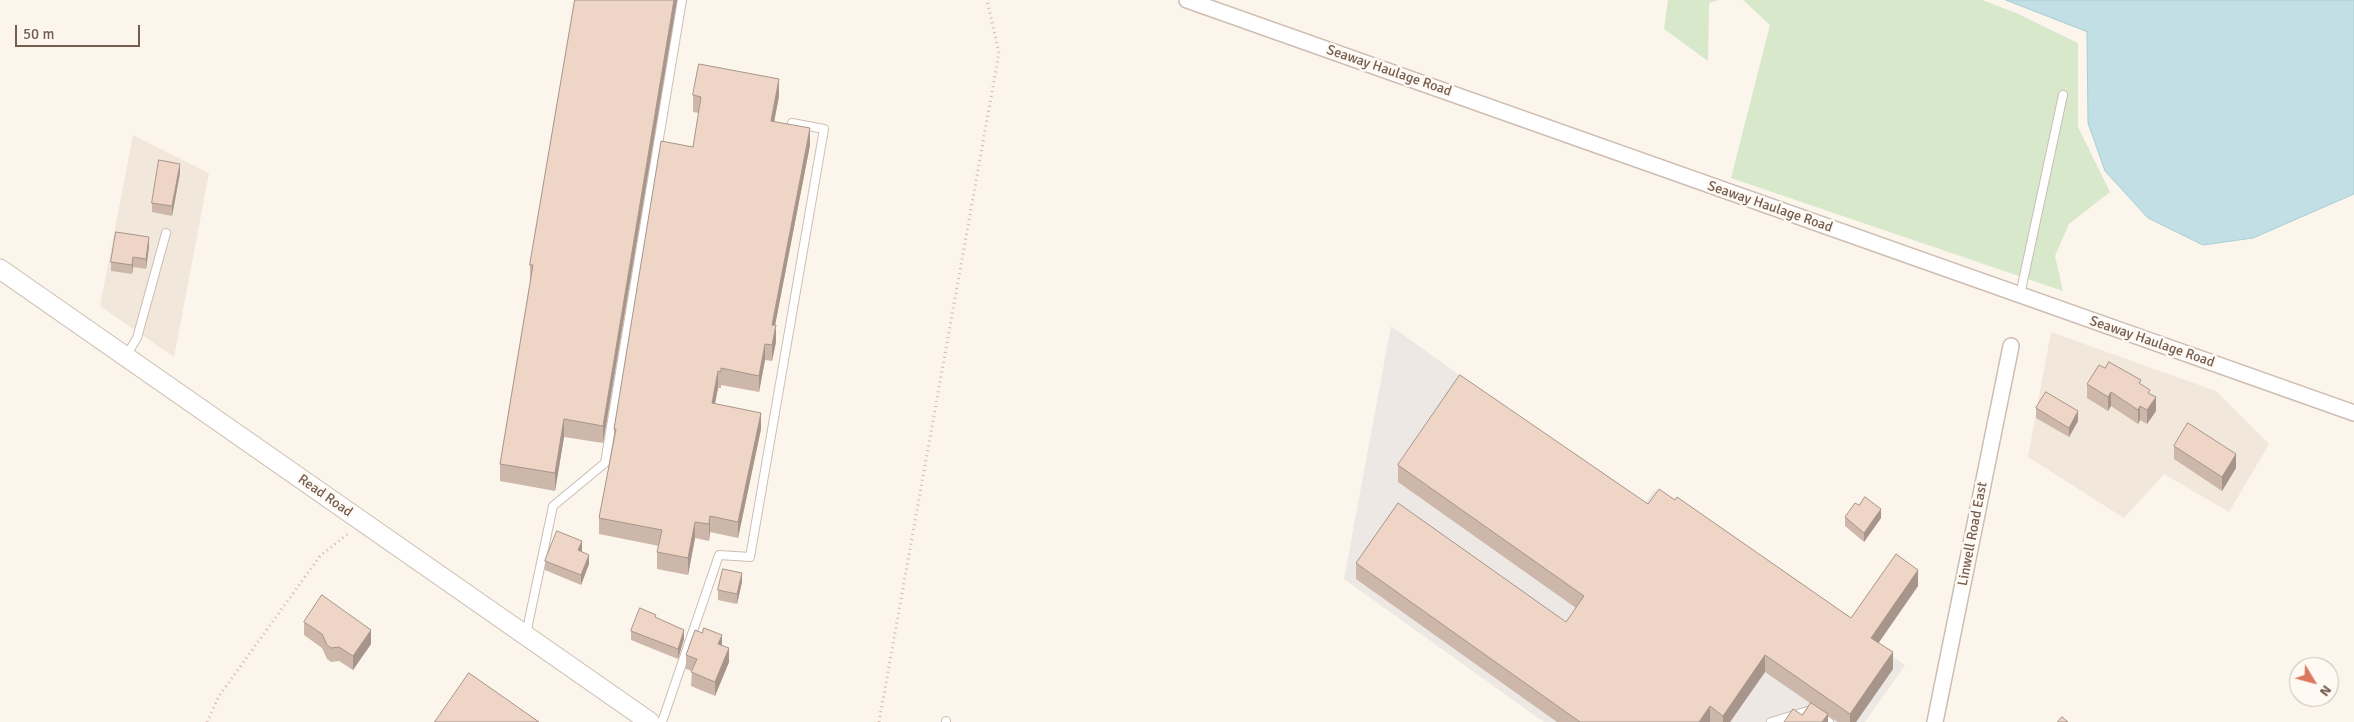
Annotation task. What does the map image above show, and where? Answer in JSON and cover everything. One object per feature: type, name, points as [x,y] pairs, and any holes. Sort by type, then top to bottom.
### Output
[{"type":"street","name":"Seaway Haulage Road","points":[[1187,0],[2354,413]]},
{"type":"street","name":"Read Road","points":[[0,269],[650,722]]},
{"type":"street","name":"Linwell Road East","points":[[1935,722],[2011,346]]},
{"type":"lane","points":[[526,635],[553,506],[606,463],[682,0]]},
{"type":"lane","points":[[2020,295],[2063,95]]},
{"type":"lane","points":[[662,722],[719,555],[750,557],[824,130],[792,123]]},
{"type":"lane","points":[[126,356],[137,338],[166,233]]},
{"type":"lane","points":[[1771,722],[1811,710],[1830,722]]},
{"type":"path","points":[[879,722],[999,53],[987,0]]},
{"type":"path","points":[[207,722],[219,696],[320,556],[362,523]]},
{"type":"shaded area","points":[[133,135],[209,173],[174,357],[100,306]]},
{"type":"shaded area","points":[[1391,326],[1643,507],[1654,490],[1905,665],[1865,722],[1544,722],[1344,579]]},
{"type":"shaded area","points":[[2051,332],[2216,391],[2269,444],[2229,512],[2164,474],[2124,518],[2028,457]]},
{"type":"green space","points":[[1668,0],[1719,0],[1709,3],[1708,61],[1664,29]]},
{"type":"green space","points":[[1743,0],[1982,0],[2016,13],[2078,43],[2078,127],[2110,192],[2069,224],[2055,256],[2063,291],[1731,178],[1770,25]]},
{"type":"water","points":[[2006,0],[2354,0],[2354,194],[2253,238],[2203,245],[2148,218],[2105,171],[2088,123],[2087,32]]},
{"type":"building","points":[[575,0],[674,0],[603,426],[564,419],[555,473],[500,464],[533,265],[530,265]]},
{"type":"building","points":[[699,64],[779,79],[771,121],[810,128],[772,325],[776,325],[772,345],[765,344],[759,376],[721,368],[721,372],[718,371],[712,403],[761,413],[738,522],[710,516],[709,524],[695,522],[688,558],[657,552],[662,530],[599,518],[616,429],[614,429],[661,141],[693,147],[701,97],[693,95]]},
{"type":"building","points":[[159,160],[180,164],[172,206],[152,203]]},
{"type":"building","points":[[116,232],[149,237],[146,259],[133,257],[132,265],[111,262]]},
{"type":"building","points":[[2109,362],[2141,380],[2139,383],[2150,390],[2148,393],[2156,397],[2147,410],[2140,406],[2138,410],[2111,392],[2108,397],[2087,384],[2099,365],[2105,368]]},
{"type":"building","points":[[1460,375],[1648,504],[1659,489],[1675,500],[1677,497],[1851,618],[1896,554],[1918,570],[1871,638],[1893,652],[1850,714],[1765,655],[1723,716],[1710,706],[1699,722],[1580,722],[1356,563],[1398,503],[1566,622],[1584,596],[1398,465]]},
{"type":"building","points":[[2046,392],[2078,411],[2069,428],[2036,408]]},
{"type":"building","points":[[2188,423],[2236,454],[2222,477],[2174,446]]},
{"type":"building","points":[[1865,497],[1881,509],[1864,533],[1845,517],[1855,503],[1859,505]]},
{"type":"building","points":[[557,531],[582,541],[578,550],[589,555],[581,575],[545,561]]},
{"type":"building","points":[[723,569],[742,573],[737,594],[718,590]]},
{"type":"building","points":[[322,595],[371,630],[353,656],[339,647],[331,648],[327,645],[322,634],[304,622]]},
{"type":"building","points":[[640,608],[684,630],[678,649],[631,631]]},
{"type":"building","points":[[704,628],[722,635],[718,644],[729,648],[715,682],[691,672],[697,659],[686,655],[695,630],[702,633]]},
{"type":"building","points":[[469,673],[539,722],[435,722]]},
{"type":"building","points":[[1811,703],[1828,714],[1822,722],[1784,722],[1793,709],[1802,715]]},
{"type":"building","points":[[2062,717],[2068,722],[2058,722]]}]
